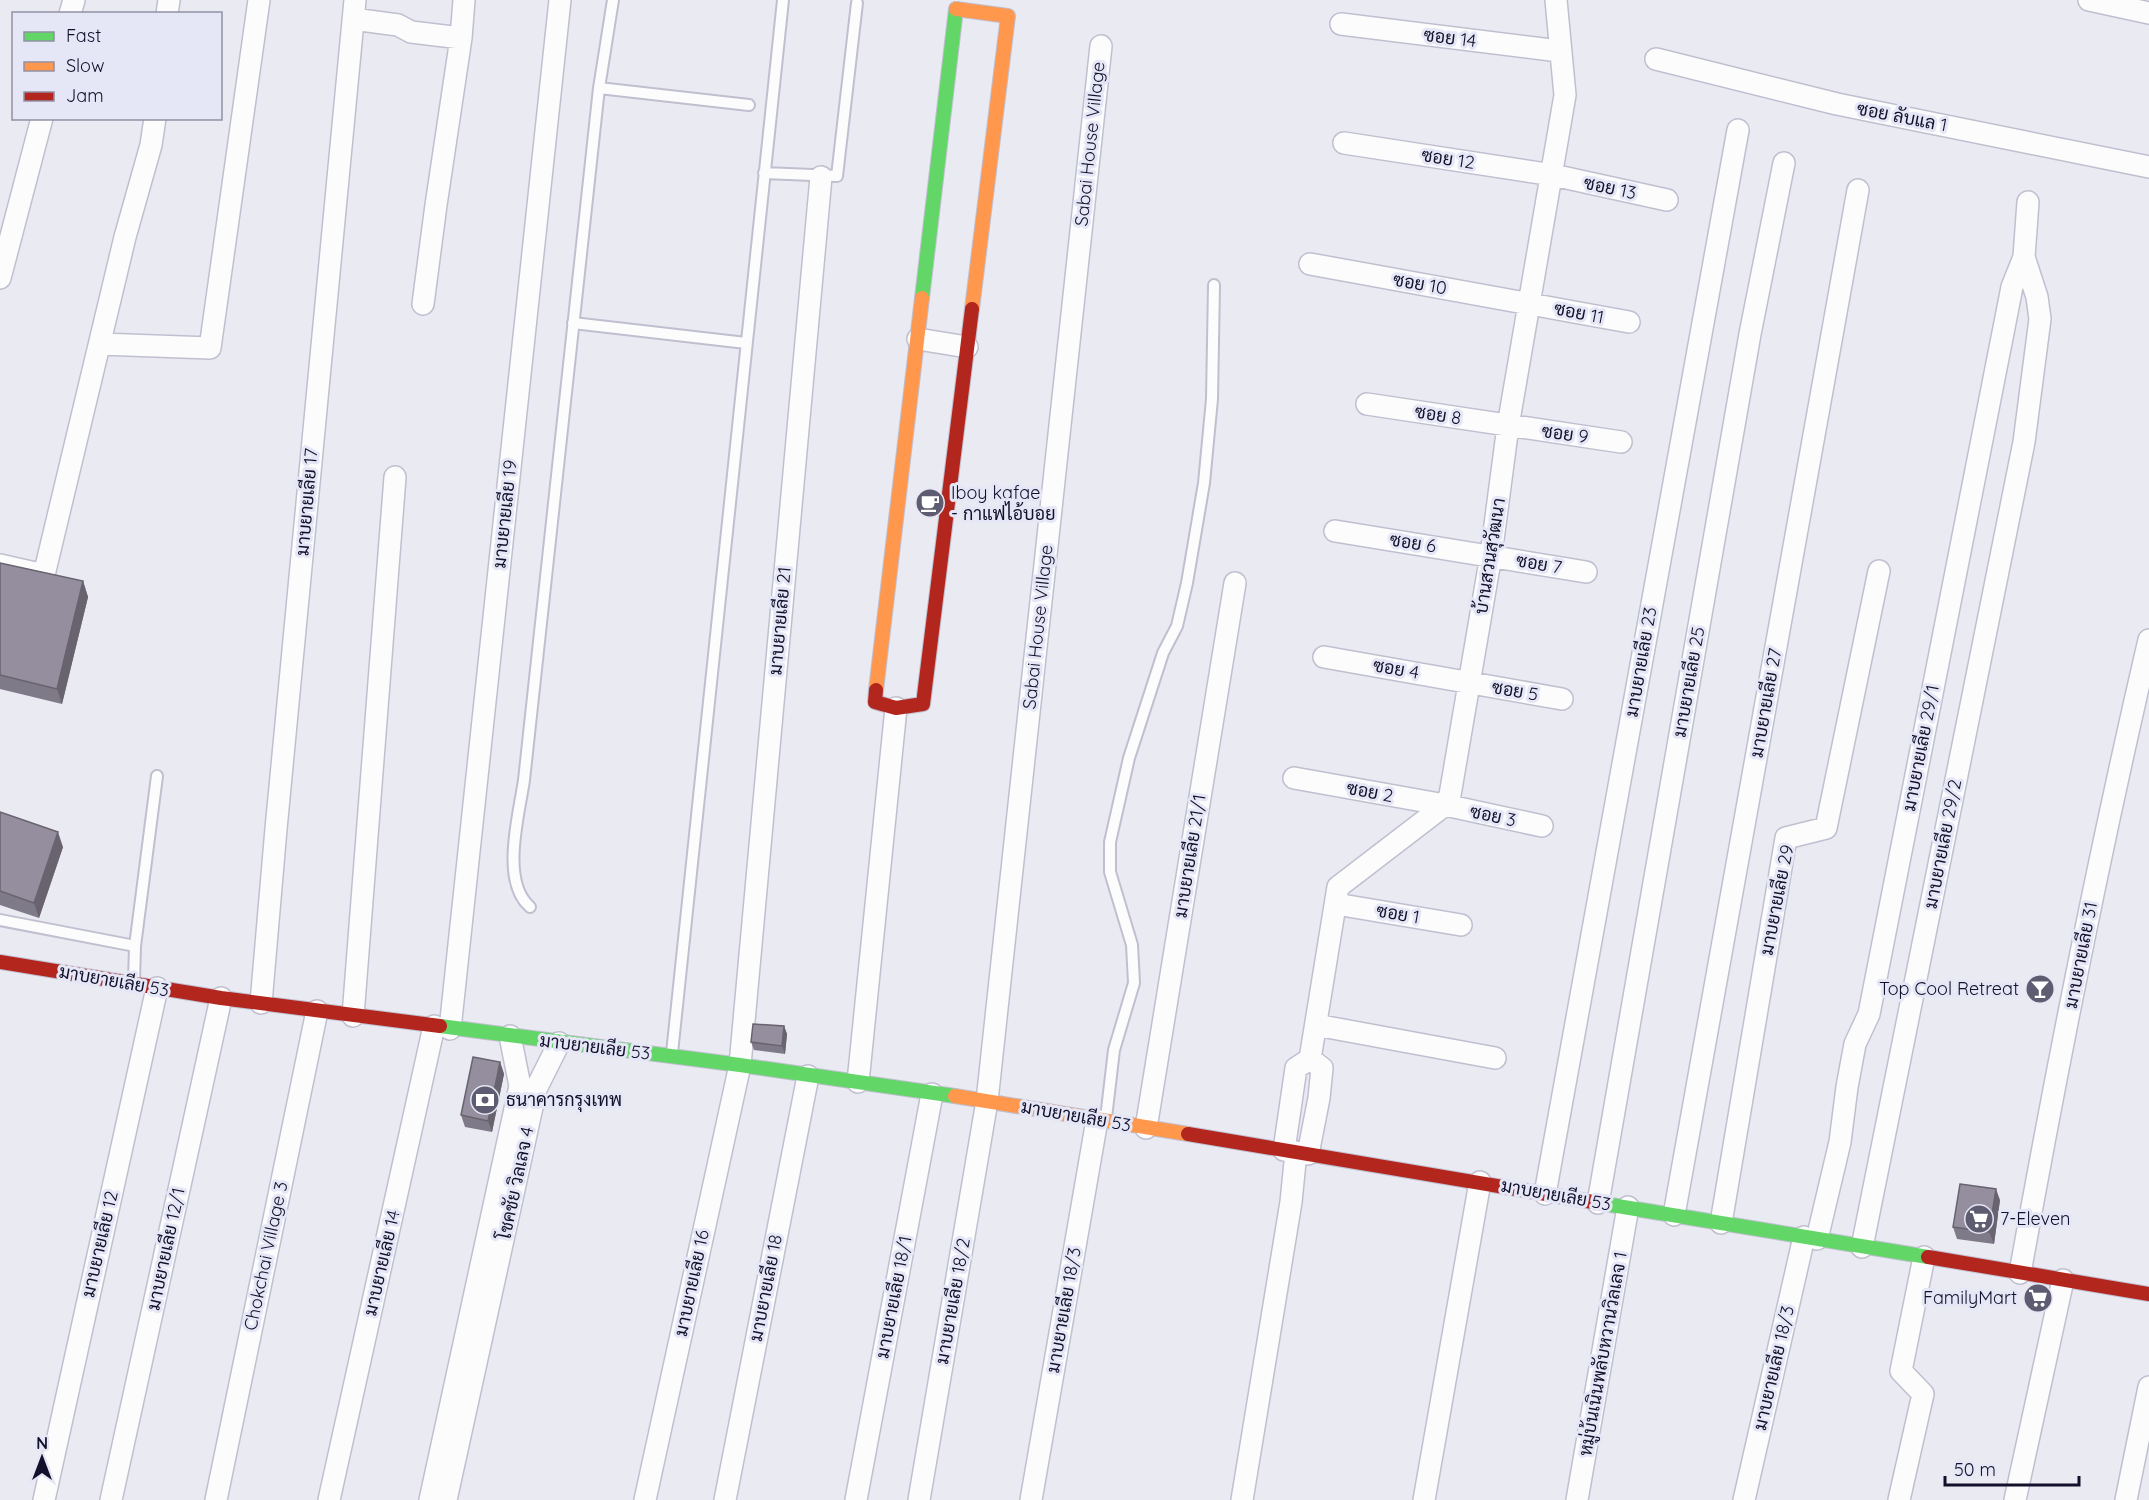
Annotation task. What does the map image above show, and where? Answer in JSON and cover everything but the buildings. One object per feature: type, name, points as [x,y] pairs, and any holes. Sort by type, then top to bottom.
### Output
[{"type":"street","points":[[100,344],[210,348],[259,0]]},
{"type":"street","points":[[423,304],[461,38],[464,0]]},
{"type":"street","name":"มาบยายเลีย 19","points":[[442,1027],[560,0]]},
{"type":"street","name":"บ้านสวนสุวัฒนา","points":[[1445,806],[1450,795],[1491,555],[1508,426],[1565,95],[1556,0]]},
{"type":"street","points":[[2089,0],[2149,13]]},
{"type":"street","points":[[956,9],[1008,15],[967,347],[923,704],[896,708],[875,702],[956,9]]},
{"type":"street","points":[[354,10],[398,25],[411,32],[461,38]]},
{"type":"street","name":"มาบยายเลีย 17","points":[[261,1003],[354,10]]},
{"type":"street","name":"ซอย 14","points":[[1341,24],[1560,51]]},
{"type":"street","name":"Sabai House Village","points":[[987,1101],[1101,46]]},
{"type":"street","name":"ซอย ลับแล 1","points":[[1656,59],[1837,104],[2149,167]]},
{"type":"street","points":[[0,278],[41,120]]},
{"type":"street","points":[[0,565],[44,575],[125,237],[152,145],[155,120]]},
{"type":"street","name":"มาบยายเลีย 23","points":[[1545,1194],[1738,130]]},
{"type":"street","name":"ซอย 12","points":[[1344,143],[1552,175]]},
{"type":"street","name":"มาบยายเลีย 25","points":[[1598,1203],[1746,357],[1784,163]]},
{"type":"street","name":"ซอย 13","points":[[1552,175],[1667,200]]},
{"type":"street","name":"มาบยายเลีย 21","points":[[740,1065],[821,177]]},
{"type":"street","name":"มาบยายเลีย 27","points":[[1674,1215],[1857,190]]},
{"type":"street","points":[[2024,257],[2028,202]]},
{"type":"street","name":"มาบยายเลีย 29/2","points":[[1862,1246],[2024,442],[2040,319],[2037,297],[2024,257]]},
{"type":"street","name":"มาบยายเลีย 29/1","points":[[1811,1238],[1840,1142],[1855,1044],[1869,1014],[2012,286],[2024,257]]},
{"type":"street","name":"ซอย 10","points":[[1310,264],[1530,304]]},
{"type":"street","name":"ซอย 11","points":[[1530,304],[1629,322]]},
{"type":"street","points":[[918,339],[967,347]]},
{"type":"street","name":"ซอย 8","points":[[1367,404],[1508,426]]},
{"type":"street","name":"ซอย 9","points":[[1508,426],[1621,442]]},
{"type":"street","points":[[353,1016],[395,477]]},
{"type":"street","name":"ซอย 6","points":[[1335,531],[1491,555]]},
{"type":"street","name":"ซอย 7","points":[[1491,555],[1586,572]]},
{"type":"street","name":"มาบยายเลีย 29","points":[[1721,1223],[1786,838],[1826,828],[1879,571]]},
{"type":"street","name":"มาบยายเลีย 21/1","points":[[1146,1128],[1235,583]]},
{"type":"street","name":"มาบยายเลีย 31","points":[[2020,1273],[2044,1137],[2113,796],[2149,640]]},
{"type":"street","name":"ซอย 4","points":[[1324,657],[1468,682]]},
{"type":"street","name":"ซอย 5","points":[[1468,682],[1562,699]]},
{"type":"street","points":[[858,1082],[896,708]]},
{"type":"street","name":"ซอย 2","points":[[1294,778],[1445,806]]},
{"type":"street","points":[[1242,1500],[1291,1202],[1296,1152],[1319,1098],[1322,1068],[1310,1059],[1338,887],[1445,806]]},
{"type":"street","name":"ซอย 3","points":[[1445,806],[1542,826]]},
{"type":"street","name":"ซอย 1","points":[[1336,904],[1461,925]]},
{"type":"street","name":"มาบยายเลีย 53","points":[[0,962],[220,998],[740,1065],[987,1101],[2149,1294]]},
{"type":"street","name":"มาบยายเลีย 12","points":[[44,1500],[157,988]]},
{"type":"street","name":"มาบยายเลีย 12/1","points":[[111,1500],[220,998]]},
{"type":"street","name":"Chokchai Village 3","points":[[216,1500],[317,1011]]},
{"type":"street","points":[[1316,1025],[1495,1058]]},
{"type":"street","name":"มาบยายเลีย 14","points":[[329,1500],[442,1027]]},
{"type":"street","name":"โชคชัย วิลเลจ 4","points":[[446,1500],[520,1086],[510,1036]]},
{"type":"street","name":"โชคชัย วิลเลจ 4","points":[[430,1500],[536,1089],[560,1043]]},
{"type":"street","name":"มาบยายเลีย 16","points":[[645,1500],[740,1065]]},
{"type":"street","name":"มาบยายเลีย 18","points":[[725,1500],[808,1076]]},
{"type":"street","name":"มาบยายเลีย 18/1","points":[[856,1500],[932,1094]]},
{"type":"street","name":"มาบยายเลีย 18/2","points":[[919,1500],[987,1101]]},
{"type":"street","name":"มาบยายเลีย 18/3","points":[[1030,1500],[1102,1121]]},
{"type":"street","points":[[1424,1500],[1480,1182]]},
{"type":"street","name":"หมู่บ้นเนินพลับหวานวิลเลจ 1","points":[[1577,1500],[1628,1208]]},
{"type":"street","name":"มาบยายเลีย 18/3","points":[[1744,1500],[1811,1238]]},
{"type":"street","points":[[1899,1500],[1923,1394],[1901,1371],[1924,1257]]},
{"type":"street","points":[[2015,1500],[2063,1280]]},
{"type":"street","points":[[2126,1500],[2149,1387]]},
{"type":"lane","points":[[530,907],[517,891],[513,860],[524,780],[599,88],[614,0]]},
{"type":"lane","points":[[672,1056],[783,0]]},
{"type":"lane","points":[[764,173],[837,176],[857,3]]},
{"type":"lane","points":[[599,88],[749,105]]},
{"type":"lane","points":[[1102,1121],[1114,1050],[1134,983],[1132,945],[1110,872],[1110,842],[1129,758],[1162,653],[1177,626],[1187,583],[1204,483],[1210,411],[1214,285]]},
{"type":"lane","points":[[573,323],[746,343]]},
{"type":"lane","points":[[134,983],[135,946],[157,776]]},
{"type":"lane","points":[[0,920],[135,946]]},
{"type":"traffic: fast","points":[[922,298],[956,9]]},
{"type":"traffic: fast","points":[[440,1026],[955,1096]]},
{"type":"traffic: fast","points":[[1605,1204],[1928,1257]]},
{"type":"traffic: slow","points":[[956,9],[1008,16],[972,309]]},
{"type":"traffic: slow","points":[[876,690],[922,298]]},
{"type":"traffic: slow","points":[[955,1096],[1188,1134]]},
{"type":"traffic: jam","points":[[876,690],[875,702],[896,708],[923,704],[972,309]]},
{"type":"traffic: jam","points":[[0,962],[221,998],[440,1026]]},
{"type":"traffic: jam","points":[[1188,1134],[1605,1204]]},
{"type":"traffic: jam","points":[[1928,1257],[2149,1294]]},
{"type":"place","name":"Iboy kafae - กาแฟไอ้บอย","points":[[930,503]]},
{"type":"place","name":"Top Cool Retreat","points":[[2040,989]]},
{"type":"place","name":"ธนาคารกรุงเทพ","points":[[485,1100]]},
{"type":"place","name":"7-Eleven","points":[[1979,1219]]},
{"type":"place","name":"FamilyMart","points":[[2038,1298]]}]
